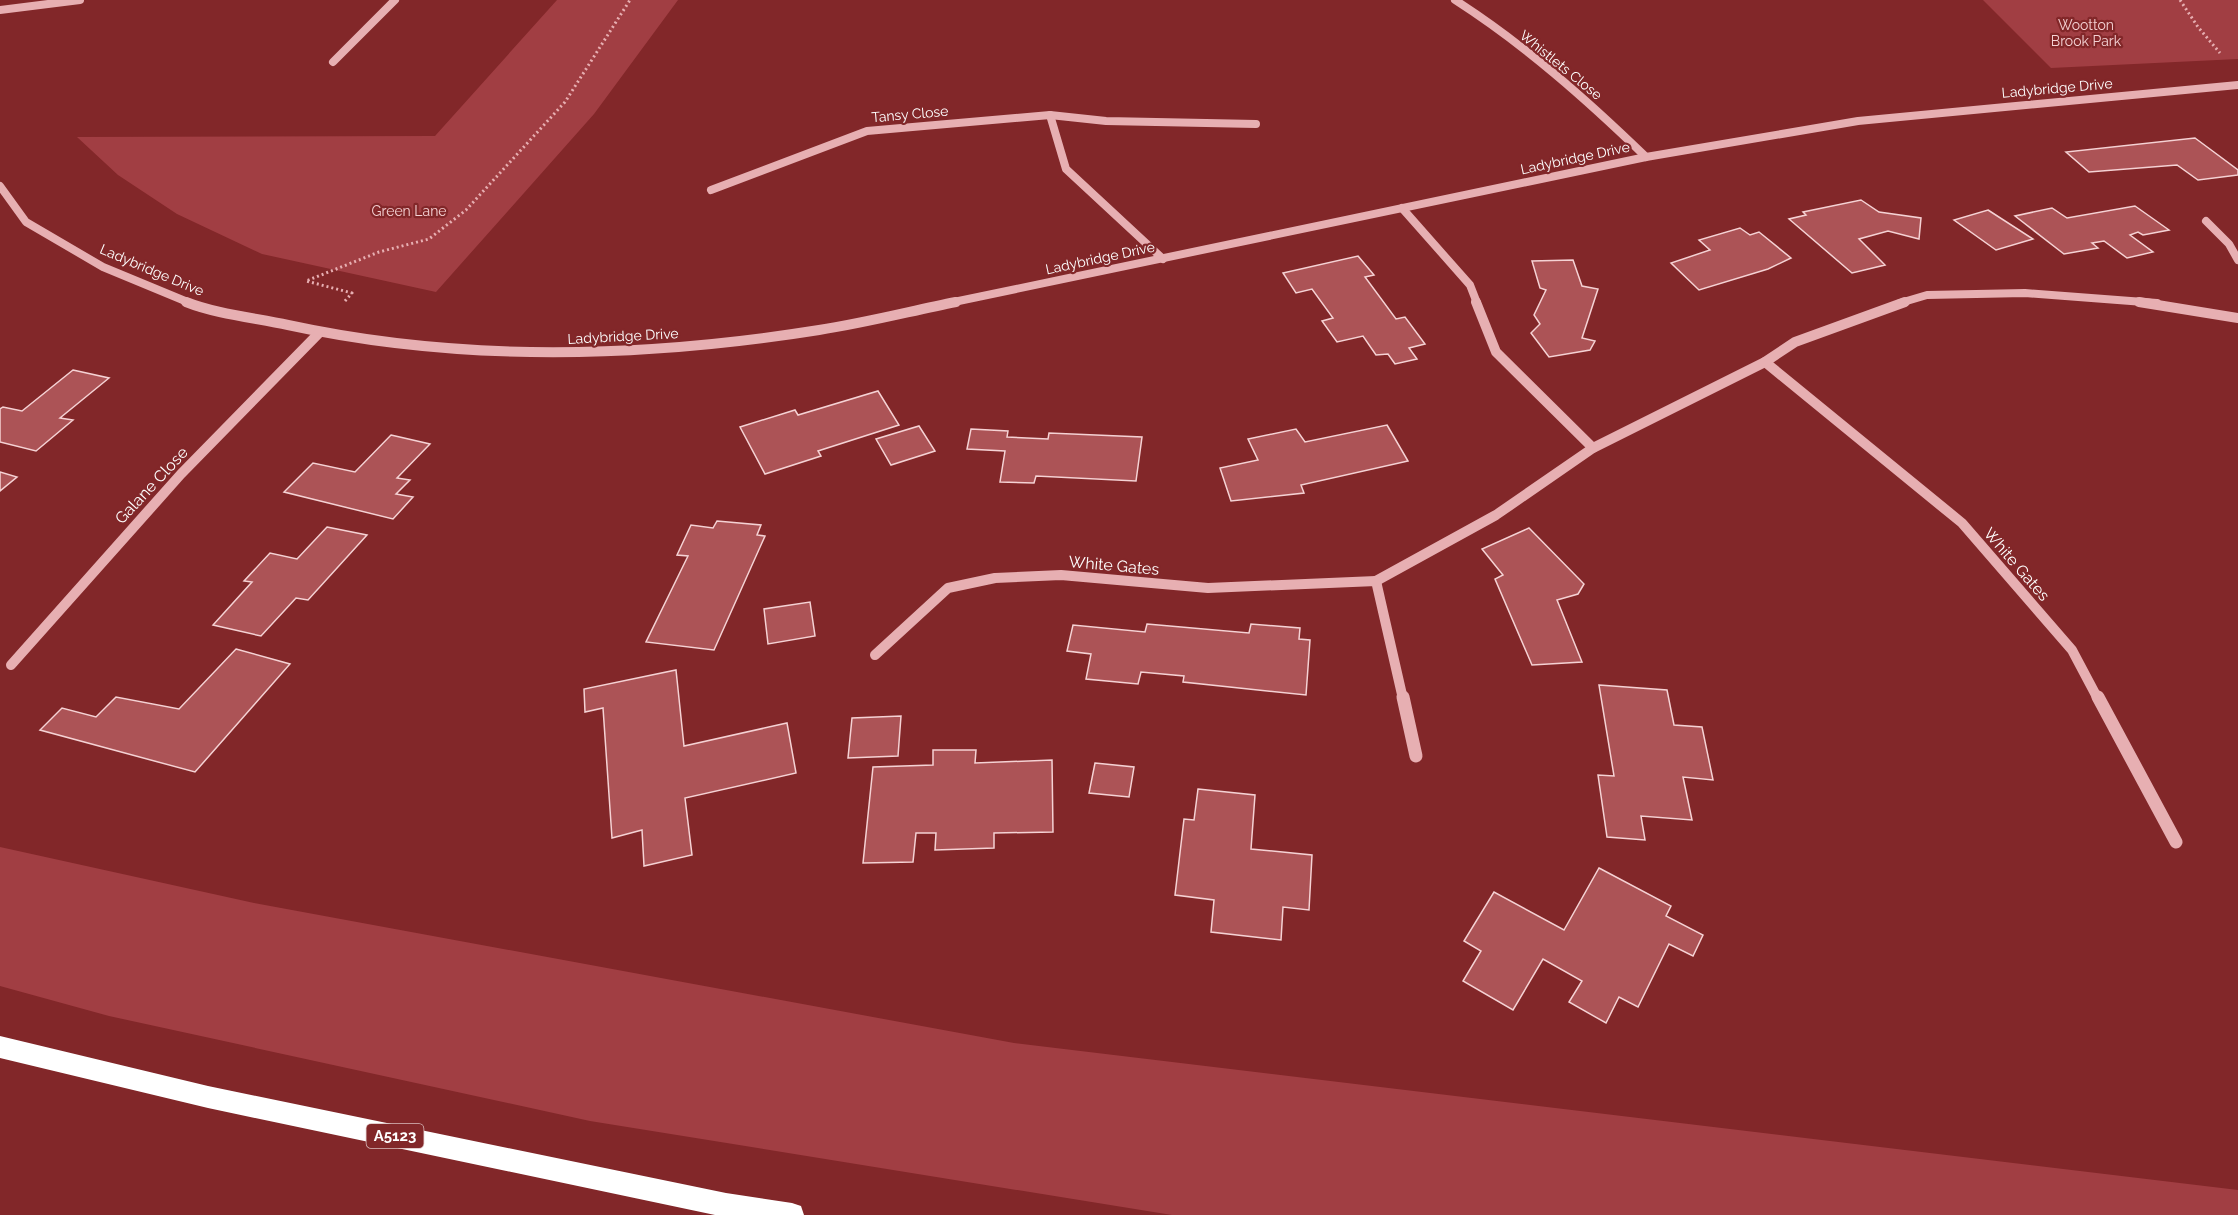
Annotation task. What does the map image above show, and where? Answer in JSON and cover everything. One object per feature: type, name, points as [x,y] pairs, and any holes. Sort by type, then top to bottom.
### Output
[{"type":"highway","name":"A5123","points":[[0,1047],[208,1097],[726,1205],[792,1215]]},
{"type":"street","points":[[0,10],[81,0]]},
{"type":"street","points":[[333,62],[395,0]]},
{"type":"street","name":"Whistlets Close","points":[[1455,0],[1477,13],[1574,88],[1646,157]]},
{"type":"street","name":"Ladybridge Drive","points":[[0,186],[26,222],[103,267],[192,304],[320,332],[431,348],[501,353],[573,353],[726,343],[820,330],[1646,157],[1858,122],[2238,85]]},
{"type":"street","points":[[1050,115],[1066,169],[1163,259]]},
{"type":"street","name":"Tansy Close","points":[[711,190],[867,131],[1050,115],[1106,121],[1256,124]]},
{"type":"street","points":[[1402,208],[1470,285],[1496,352],[1593,448]]},
{"type":"street","points":[[2206,221],[2229,244],[2238,260]]},
{"type":"street","name":"White Gates","points":[[875,654],[948,588],[995,578],[1061,575],[1208,588],[1376,581],[1496,515],[1593,448],[1766,362],[1795,342],[1826,329],[1927,295],[2025,293],[2156,303],[2238,318]]},
{"type":"street","name":"Galane Close","points":[[11,665],[181,474],[320,332]]},
{"type":"street","name":"White Gates","points":[[1766,362],[1962,523],[2072,650],[2176,842]]},
{"type":"street","points":[[1376,581],[1416,756]]},
{"type":"path","points":[[320,332],[352,293],[306,281],[379,252],[429,239],[466,210],[565,102],[630,0]]},
{"type":"path","points":[[2180,0],[2198,27],[2224,58]]},
{"type":"green space","name":"Green Lane","points":[[557,0],[678,0],[594,114],[436,292],[262,254],[177,214],[118,175],[77,137],[435,136]]},
{"type":"green space","name":"Wootton Brook Park","points":[[1983,0],[2238,0],[2238,59],[2051,68]]},
{"type":"green space","points":[[0,847],[254,903],[1014,1043],[2238,1190],[2238,1215],[1172,1215],[590,1121],[109,1016],[0,986]]},
{"type":"building","points":[[2195,138],[2238,170],[2238,175],[2198,180],[2177,165],[2089,172],[2066,152]]},
{"type":"building","points":[[1861,200],[1879,212],[1921,218],[1919,239],[1888,231],[1859,239],[1885,265],[1852,273],[1789,219],[1806,215],[1803,212]]},
{"type":"building","points":[[2135,206],[2169,230],[2143,235],[2138,232],[2130,235],[2153,252],[2127,258],[2104,241],[2092,243],[2098,248],[2064,254],[2015,216],[2052,208],[2067,218]]},
{"type":"building","points":[[1988,210],[2033,239],[1996,250],[1954,220]]},
{"type":"building","points":[[1740,228],[1750,235],[1759,232],[1791,258],[1768,269],[1699,290],[1671,263],[1710,250],[1699,240]]},
{"type":"building","points":[[1358,256],[1374,275],[1365,277],[1396,319],[1405,317],[1425,344],[1409,348],[1417,359],[1395,364],[1388,354],[1376,355],[1363,336],[1337,342],[1322,321],[1333,318],[1312,289],[1296,293],[1283,273]]},
{"type":"building","points":[[1573,260],[1582,286],[1598,289],[1582,338],[1595,341],[1590,350],[1549,357],[1531,333],[1540,324],[1534,315],[1546,290],[1540,288],[1532,261]]},
{"type":"building","points":[[73,370],[109,378],[60,418],[73,420],[36,451],[0,442],[0,409],[3,407],[22,411]]},
{"type":"building","points":[[878,391],[899,425],[818,451],[821,456],[765,474],[740,427],[795,410],[798,415]]},
{"type":"building","points":[[1387,425],[1408,461],[1301,485],[1304,493],[1231,501],[1220,468],[1258,460],[1248,439],[1296,429],[1305,442]]},
{"type":"building","points":[[919,426],[935,451],[891,465],[876,439]]},
{"type":"building","points":[[971,429],[1008,431],[1007,437],[1048,439],[1049,433],[1142,437],[1136,481],[1036,476],[1034,483],[1000,482],[1005,451],[967,449]]},
{"type":"building","points":[[391,435],[430,444],[397,478],[410,480],[396,494],[413,497],[393,519],[284,492],[313,463],[355,472]]},
{"type":"building","points":[[0,472],[17,477],[0,491]]},
{"type":"building","points":[[717,521],[761,525],[757,535],[765,536],[714,650],[646,642],[688,556],[677,555],[691,525],[713,528]]},
{"type":"building","points":[[327,527],[367,535],[308,600],[296,598],[261,636],[213,625],[252,582],[244,581],[270,553],[297,559]]},
{"type":"building","points":[[1529,528],[1584,584],[1578,594],[1557,600],[1582,662],[1532,665],[1495,579],[1503,575],[1482,549]]},
{"type":"building","points":[[810,602],[815,636],[768,644],[764,609]]},
{"type":"building","points":[[1147,624],[1249,633],[1251,624],[1300,628],[1299,639],[1310,640],[1306,695],[1183,682],[1184,676],[1141,672],[1138,684],[1086,679],[1091,654],[1067,651],[1073,625],[1145,632]]},
{"type":"building","points":[[236,649],[290,664],[195,772],[40,730],[62,708],[96,717],[116,697],[179,709]]},
{"type":"building","points":[[676,670],[684,746],[787,723],[796,773],[685,798],[692,855],[644,866],[642,830],[612,838],[603,708],[585,712],[584,689]]},
{"type":"building","points":[[1599,685],[1667,690],[1674,725],[1702,727],[1713,780],[1683,777],[1692,820],[1641,816],[1645,840],[1607,837],[1598,775],[1614,776]]},
{"type":"building","points":[[901,716],[898,756],[848,758],[852,718]]},
{"type":"building","points":[[933,750],[976,750],[975,763],[1052,760],[1053,832],[994,833],[994,848],[935,850],[936,833],[916,833],[913,862],[863,863],[873,767],[933,765]]},
{"type":"building","points":[[1095,763],[1134,767],[1129,797],[1089,793]]},
{"type":"building","points":[[1198,789],[1255,795],[1251,849],[1312,855],[1309,910],[1283,907],[1281,940],[1211,932],[1214,900],[1175,895],[1184,819],[1194,820]]},
{"type":"building","points":[[1599,868],[1671,906],[1666,916],[1703,935],[1693,956],[1669,944],[1638,1007],[1619,997],[1606,1023],[1569,1002],[1582,981],[1543,959],[1513,1010],[1463,981],[1481,951],[1464,941],[1494,892],[1564,930]]}]
